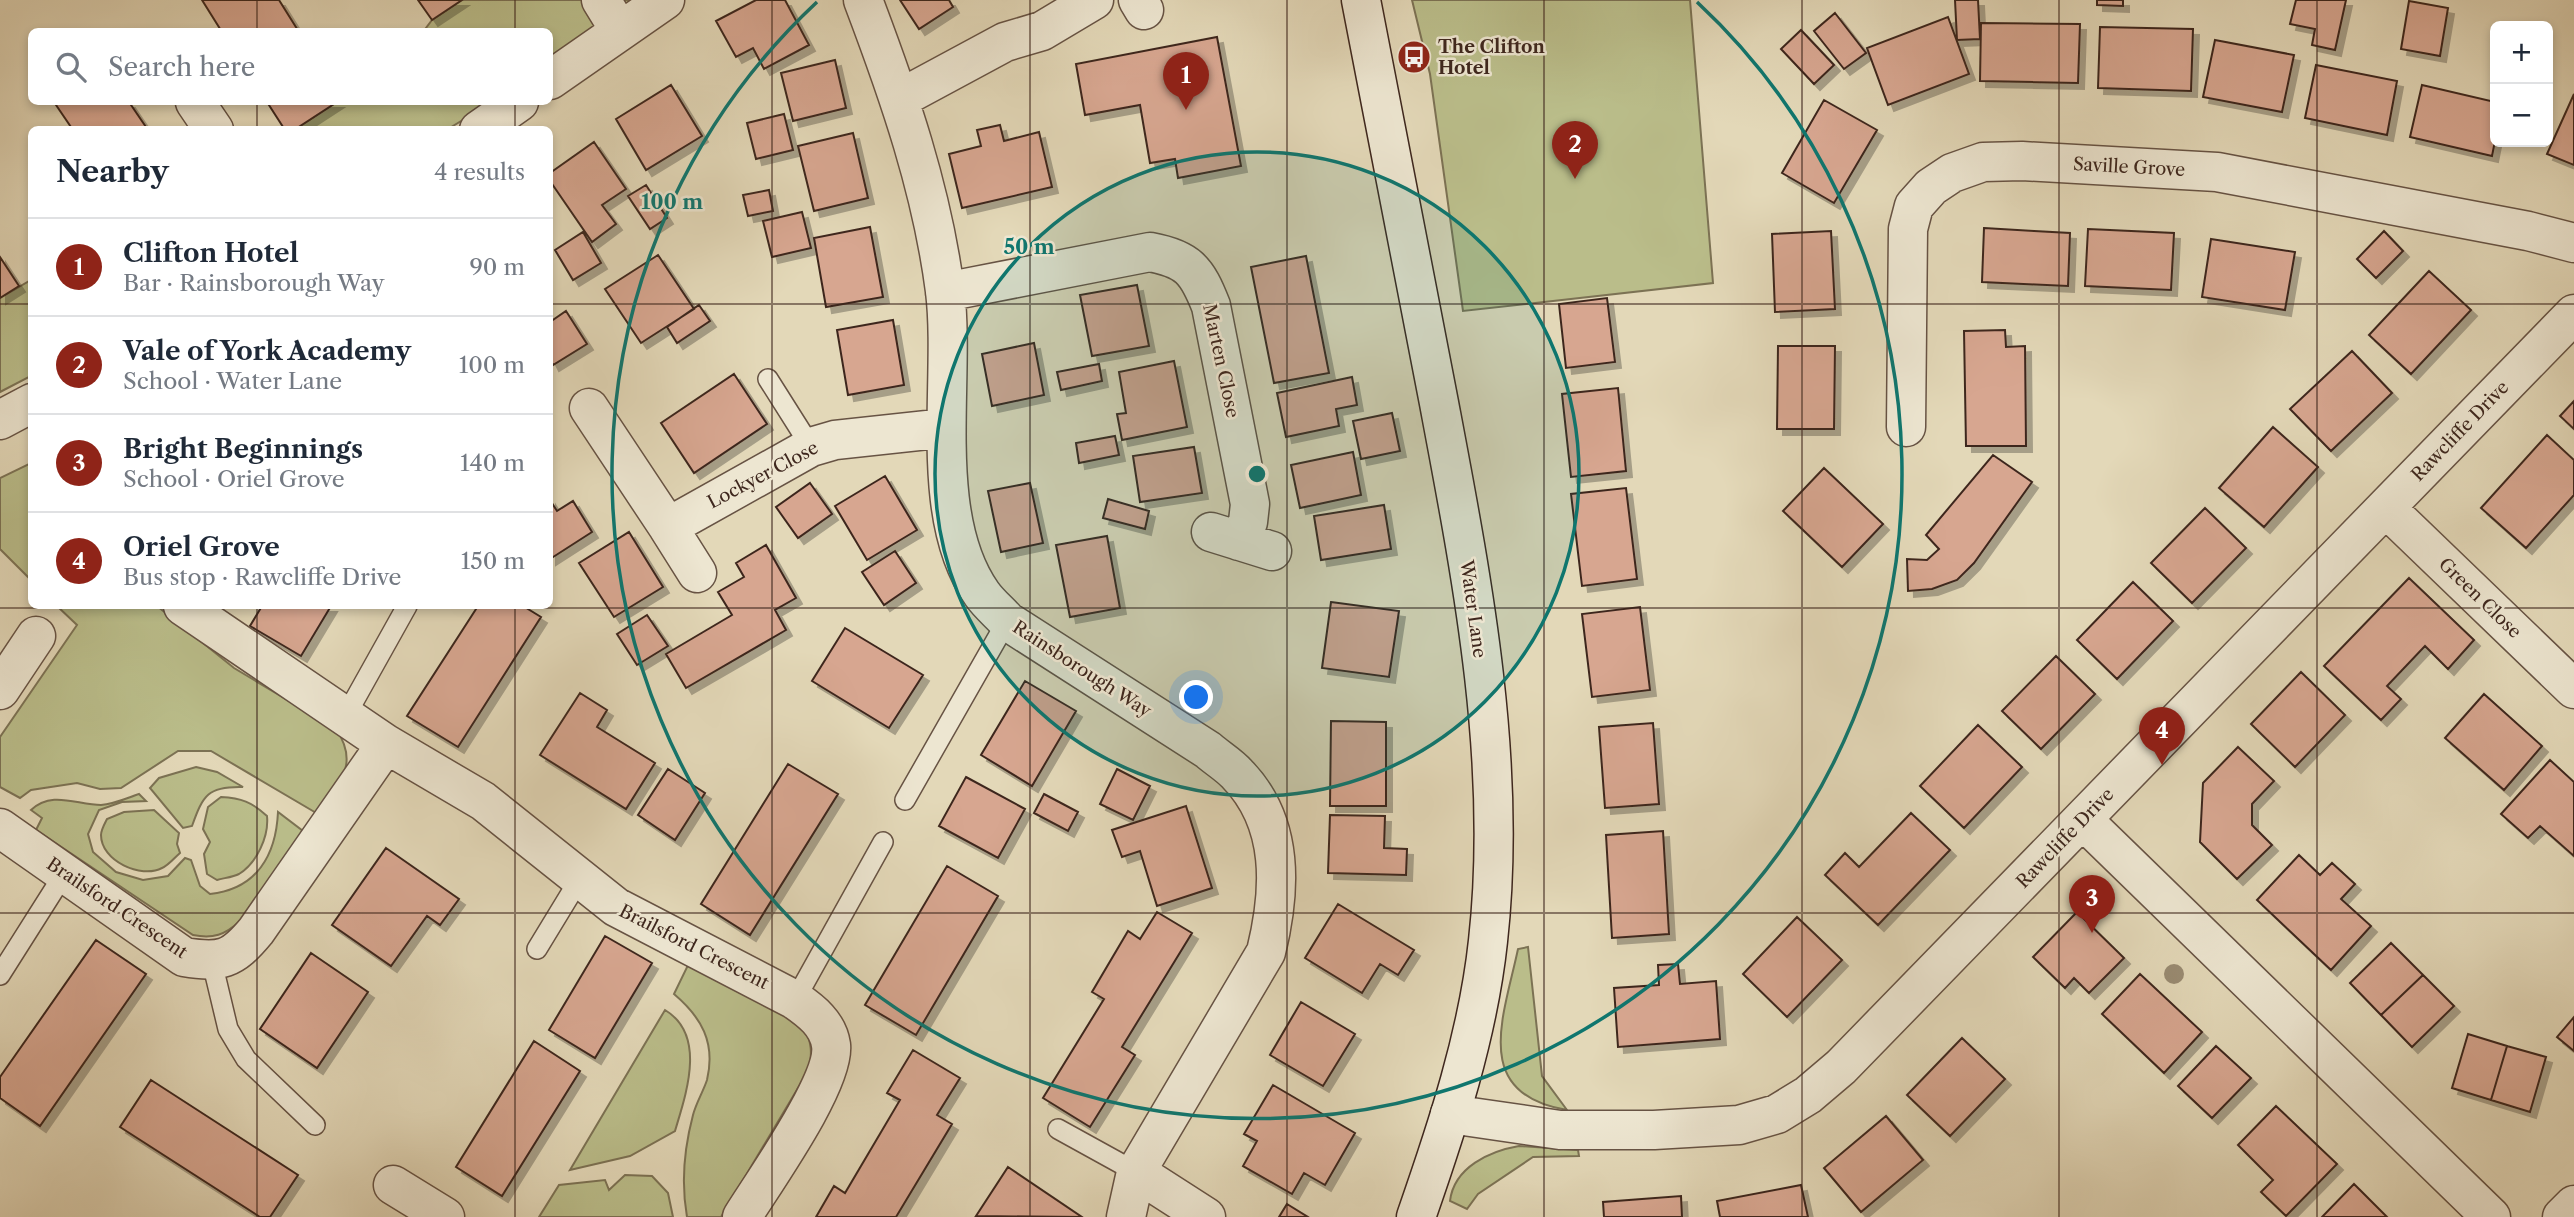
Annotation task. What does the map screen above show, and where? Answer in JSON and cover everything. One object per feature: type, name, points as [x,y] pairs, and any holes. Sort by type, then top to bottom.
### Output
[{"type":"street","points":[[553,77],[611,15],[665,0]]},
{"type":"street","name":"Rainsborough Way","points":[[863,0],[901,98],[919,159],[945,292],[946,428],[951,500],[963,555],[982,593],[1007,621],[1218,758],[1238,774],[1258,802],[1269,826],[1278,871],[1276,912],[1266,951],[1136,1172],[1126,1217]]},
{"type":"street","points":[[901,98],[1004,42],[1042,31],[1094,0]]},
{"type":"street","name":"Water Lane","points":[[1361,0],[1460,513],[1483,683],[1490,764],[1492,830],[1488,939],[1470,1043],[1424,1214]]},
{"type":"street","points":[[197,105],[211,126]]},
{"type":"street","points":[[485,126],[515,105]]},
{"type":"street","name":"Saville Grove","points":[[1906,427],[1908,229],[1914,206],[1931,187],[1952,173],[1983,162],[2022,161],[2217,173],[2528,231],[2574,243]]},
{"type":"street","name":"Marten Close","points":[[945,292],[1150,252],[1177,257],[1199,277],[1211,306],[1250,504],[1248,522],[1241,541]]},
{"type":"street","name":"Rawcliffe Drive","points":[[1450,1114],[1560,1130],[1740,1125],[1777,1114],[1808,1095],[1841,1067],[2574,314]]},
{"type":"street","points":[[589,408],[697,573]]},
{"type":"street","name":"Lockyer Close","points":[[668,527],[811,447],[835,440],[946,428]]},
{"type":"street","name":"Green Close","points":[[2386,508],[2574,688]]},
{"type":"street","name":"Brailsford Crescent","points":[[187,609],[386,744],[483,802],[615,907],[795,1000],[818,1016],[831,1045],[828,1070],[814,1100],[742,1217]]},
{"type":"street","points":[[0,691],[36,636]]},
{"type":"street","points":[[212,962],[238,953],[257,931],[386,744]]},
{"type":"street","points":[[2083,820],[2491,1217]]},
{"type":"street","name":"Brailsford Crescent","points":[[0,828],[184,957],[212,962]]},
{"type":"street","points":[[1136,1172],[1206,1217]]},
{"type":"street","points":[[393,1185],[446,1217]]},
{"type":"street","points":[[2562,1217],[2574,1205]]},
{"type":"lane","points":[[768,379],[811,447]]},
{"type":"lane","points":[[345,717],[405,609]]},
{"type":"lane","points":[[905,800],[1007,621]]},
{"type":"lane","points":[[795,1000],[883,842]]},
{"type":"lane","points":[[0,975],[64,874]]},
{"type":"lane","points":[[537,949],[579,880]]},
{"type":"lane","points":[[212,962],[228,1029],[246,1059],[315,1125]]},
{"type":"lane","points":[[1058,1129],[1136,1172]]},
{"type":"green space","points":[[462,0],[635,0],[553,59],[553,28],[426,28],[432,20]]},
{"type":"green space","points":[[1412,0],[1690,0],[1713,283],[1463,311],[1430,74]]},
{"type":"green space","points":[[332,105],[487,105],[453,126],[300,126]]},
{"type":"green space","points":[[28,282],[28,378],[0,392],[0,298]]},
{"type":"green space","points":[[28,464],[28,577],[0,549],[0,478]]},
{"type":"green space","points":[[60,609],[161,609],[234,668],[336,729],[346,753],[344,773],[318,814],[211,751],[178,751],[121,788],[100,789],[77,783],[31,790],[20,798],[0,787],[0,737],[77,625]]},
{"type":"green space","points":[[196,767],[217,772],[243,787],[222,788],[208,794],[192,826],[183,828],[150,788],[159,778]]},
{"type":"green space","points":[[139,794],[146,801],[122,802],[99,810],[88,834],[93,852],[116,872],[143,880],[168,876],[185,858],[191,860],[200,886],[210,894],[226,891],[252,877],[261,867],[273,842],[278,812],[303,831],[240,921],[218,935],[193,935],[36,830],[42,818],[31,810],[47,801],[65,800],[101,805]]},
{"type":"green space","points":[[221,797],[251,804],[267,816],[267,824],[260,848],[251,863],[239,874],[217,880],[207,874],[204,854],[210,842],[203,829],[208,807]]},
{"type":"green space","points":[[154,810],[179,833],[177,844],[180,853],[165,867],[153,871],[133,869],[115,860],[103,844],[101,833],[107,819],[124,812]]},
{"type":"green space","points":[[1528,947],[1542,1076],[1567,1110],[1536,1101],[1516,1088],[1505,1070],[1501,1049],[1506,1000],[1518,949]]},
{"type":"green space","points":[[689,963],[803,1023],[811,1048],[807,1073],[721,1217],[687,1217],[685,1204],[684,1166],[687,1140],[709,1066],[708,1042],[704,1031],[692,1012],[674,994]]},
{"type":"green space","points":[[665,1010],[678,1021],[686,1034],[690,1050],[688,1083],[675,1131],[630,1156],[570,1170]]},
{"type":"green space","points":[[1519,1146],[1578,1150],[1579,1156],[1533,1157],[1478,1194],[1467,1209],[1450,1201],[1458,1179],[1466,1170],[1485,1157]]},
{"type":"green space","points":[[625,1175],[652,1176],[668,1193],[673,1217],[539,1217],[559,1185],[605,1180],[609,1190]]},
{"type":"building","points":[[202,0],[279,0],[296,28],[220,28]]},
{"type":"building","points":[[418,0],[462,0],[432,20]]},
{"type":"building","points":[[756,0],[785,0],[809,45],[764,69],[753,48],[736,57],[716,21]]},
{"type":"building","points":[[900,0],[949,0],[953,7],[919,29]]},
{"type":"building","points":[[1955,0],[1978,0],[1980,39],[1957,40]]},
{"type":"building","points":[[2097,0],[2123,0],[2123,6],[2097,5]]},
{"type":"building","points":[[2296,0],[2346,0],[2335,50],[2312,45],[2315,29],[2290,24]]},
{"type":"building","points":[[2409,1],[2448,8],[2440,56],[2401,49]]},
{"type":"building","points":[[1835,13],[1866,53],[1844,69],[1814,31]]},
{"type":"building","points":[[1948,17],[1969,74],[1888,105],[1867,48]]},
{"type":"building","points":[[1981,23],[2080,24],[2078,83],[1980,81]]},
{"type":"building","points":[[2100,27],[2193,29],[2191,91],[2098,88]]},
{"type":"building","points":[[1801,30],[1834,65],[1814,84],[1781,49]]},
{"type":"building","points":[[1217,37],[1241,166],[1178,178],[1175,159],[1150,163],[1140,105],[1085,115],[1076,64]]},
{"type":"building","points":[[2215,40],[2294,55],[2282,112],[2203,97]]},
{"type":"building","points":[[835,60],[846,108],[793,121],[781,73]]},
{"type":"building","points":[[2316,65],[2397,81],[2387,135],[2305,118]]},
{"type":"building","points":[[671,85],[702,136],[646,170],[616,119]]},
{"type":"building","points":[[2422,85],[2490,101],[2490,147],[2494,147],[2492,156],[2410,137]]},
{"type":"building","points":[[2574,94],[2574,165],[2547,154],[2550,147],[2553,147],[2553,141]]},
{"type":"building","points":[[1824,100],[1877,130],[1834,203],[1782,173]]},
{"type":"building","points":[[56,105],[131,105],[145,126],[70,126]]},
{"type":"building","points":[[269,105],[332,105],[300,126],[282,126]]},
{"type":"building","points":[[784,114],[793,150],[756,159],[747,123]]},
{"type":"building","points":[[1000,125],[1004,141],[1039,132],[1052,187],[962,208],[949,154],[981,146],[977,130]]},
{"type":"building","points":[[853,133],[868,198],[814,211],[798,146]]},
{"type":"building","points":[[594,142],[626,189],[602,205],[616,224],[592,242],[553,185],[553,171]]},
{"type":"building","points":[[646,185],[667,218],[650,229],[628,196]]},
{"type":"building","points":[[769,190],[773,211],[748,216],[743,195]]},
{"type":"building","points":[[802,212],[811,248],[772,257],[763,221]]},
{"type":"building","points":[[870,227],[883,297],[826,307],[814,238]]},
{"type":"building","points":[[1984,228],[2070,233],[2068,286],[1982,282]]},
{"type":"building","points":[[2088,229],[2174,233],[2171,290],[2085,286]]},
{"type":"building","points":[[1831,231],[1835,309],[1775,312],[1772,234]]},
{"type":"building","points":[[2384,231],[2403,251],[2376,278],[2357,259]]},
{"type":"building","points":[[583,232],[601,263],[573,280],[555,250]]},
{"type":"building","points":[[2211,239],[2295,252],[2285,310],[2202,297]]},
{"type":"building","points":[[658,255],[694,309],[641,343],[605,289]]},
{"type":"building","points":[[1306,256],[1329,373],[1274,383],[1251,267]]},
{"type":"building","points":[[0,257],[19,286],[0,298]]},
{"type":"building","points":[[2429,271],[2471,310],[2411,374],[2369,335]]},
{"type":"building","points":[[1137,285],[1149,346],[1092,356],[1080,295]]},
{"type":"building","points":[[1607,298],[1615,362],[1566,368],[1559,304]]},
{"type":"building","points":[[699,305],[710,321],[677,343],[667,327]]},
{"type":"building","points":[[566,311],[587,344],[553,365],[553,320]]},
{"type":"building","points":[[893,320],[904,385],[848,395],[837,330]]},
{"type":"building","points":[[2005,330],[2006,347],[2025,346],[2026,446],[1966,446],[1964,331]]},
{"type":"building","points":[[1034,343],[1044,395],[992,406],[982,354]]},
{"type":"building","points":[[1778,346],[1835,346],[1834,429],[1777,429]]},
{"type":"building","points":[[2352,351],[2392,393],[2331,451],[2290,409]]},
{"type":"building","points":[[1174,361],[1187,427],[1122,440],[1117,414],[1126,413],[1119,372]]},
{"type":"building","points":[[1099,364],[1102,381],[1061,390],[1057,372]]},
{"type":"building","points":[[734,374],[767,424],[694,473],[661,423]]},
{"type":"building","points":[[1352,377],[1357,405],[1336,409],[1339,426],[1286,437],[1277,393]]},
{"type":"building","points":[[1618,388],[1626,471],[1571,477],[1562,394]]},
{"type":"building","points":[[2574,401],[2574,429],[2560,416]]},
{"type":"building","points":[[1392,413],[1400,451],[1361,459],[1353,421]]},
{"type":"building","points":[[2273,427],[2318,467],[2264,527],[2219,488]]},
{"type":"building","points":[[2547,435],[2574,460],[2574,495],[2526,548],[2481,508]]},
{"type":"building","points":[[1115,436],[1119,455],[1079,463],[1076,443]]},
{"type":"building","points":[[1194,447],[1202,493],[1140,502],[1133,456]]},
{"type":"building","points":[[1353,452],[1361,495],[1300,508],[1291,465]]},
{"type":"building","points":[[1993,455],[2032,482],[1974,563],[1957,580],[1932,589],[1908,591],[1907,559],[1927,560],[1939,549],[1926,535]]},
{"type":"building","points":[[1824,468],[1883,524],[1842,567],[1783,511]]},
{"type":"building","points":[[885,476],[917,530],[867,560],[835,506]]},
{"type":"building","points":[[810,483],[832,514],[798,538],[776,507]]},
{"type":"building","points":[[1030,483],[1043,543],[1001,552],[988,491]]},
{"type":"building","points":[[1626,488],[1637,579],[1582,586],[1571,494]]},
{"type":"building","points":[[1108,499],[1149,511],[1145,529],[1103,518]]},
{"type":"building","points":[[573,501],[592,532],[553,557],[553,505],[557,511]]},
{"type":"building","points":[[1384,505],[1391,549],[1321,560],[1314,516]]},
{"type":"building","points":[[2205,508],[2246,548],[2192,603],[2151,563]]},
{"type":"building","points":[[629,532],[663,587],[614,617],[579,563]]},
{"type":"building","points":[[1107,536],[1120,608],[1070,617],[1056,545]]},
{"type":"building","points":[[766,545],[796,598],[775,610],[786,630],[686,688],[666,654],[732,615],[718,592],[744,577],[736,563]]},
{"type":"building","points":[[895,551],[916,583],[884,605],[862,572]]},
{"type":"building","points":[[2409,578],[2474,640],[2448,669],[2425,646],[2387,686],[2401,699],[2381,720],[2324,666]]},
{"type":"building","points":[[2133,582],[2173,621],[2117,679],[2077,640]]},
{"type":"building","points":[[1331,602],[1399,611],[1389,677],[1322,668]]},
{"type":"building","points":[[1640,607],[1650,690],[1592,697],[1582,614]]},
{"type":"building","points":[[260,609],[329,609],[301,656],[250,626]]},
{"type":"building","points":[[476,609],[528,609],[541,617],[458,747],[407,716]]},
{"type":"building","points":[[647,615],[668,646],[637,665],[617,634]]},
{"type":"building","points":[[845,628],[923,675],[889,728],[812,681]]},
{"type":"building","points":[[2056,656],[2095,694],[2041,749],[2002,711]]},
{"type":"building","points":[[2301,672],[2345,715],[2295,767],[2251,724]]},
{"type":"building","points":[[1025,681],[1076,711],[1032,786],[981,755]]},
{"type":"building","points":[[580,693],[607,710],[597,727],[655,763],[626,809],[540,755]]},
{"type":"building","points":[[2484,694],[2542,746],[2504,790],[2445,738]]},
{"type":"building","points":[[1331,721],[1386,722],[1386,806],[1330,806]]},
{"type":"building","points":[[1653,723],[1659,804],[1605,808],[1599,727]]},
{"type":"building","points":[[1978,725],[2022,767],[1964,828],[1920,786]]},
{"type":"building","points":[[2238,747],[2274,781],[2252,804],[2252,825],[2272,845],[2237,879],[2200,842],[2203,783]]},
{"type":"building","points":[[2550,760],[2574,782],[2574,856],[2540,826],[2528,838],[2501,814]]},
{"type":"building","points":[[788,764],[838,794],[750,935],[701,904]]},
{"type":"building","points":[[668,769],[705,793],[675,840],[638,815]]},
{"type":"building","points":[[1117,769],[1150,786],[1133,820],[1100,804]]},
{"type":"building","points":[[966,777],[1025,809],[998,858],[939,826]]},
{"type":"building","points":[[1044,794],[1078,812],[1068,831],[1034,813]]},
{"type":"building","points":[[1186,806],[1212,888],[1157,906],[1140,851],[1122,857],[1112,830]]},
{"type":"building","points":[[1911,813],[1950,850],[1878,925],[1825,875],[1845,853],[1859,867]]},
{"type":"building","points":[[1330,815],[1385,816],[1384,848],[1407,849],[1406,875],[1328,873]]},
{"type":"building","points":[[1663,831],[1669,934],[1612,938],[1606,835]]},
{"type":"building","points":[[386,848],[459,899],[440,925],[427,916],[391,966],[332,925]]},
{"type":"building","points":[[2299,855],[2320,875],[2332,863],[2355,884],[2341,899],[2371,926],[2331,970],[2257,900]]},
{"type":"building","points":[[947,866],[998,896],[916,1035],[865,1005]]},
{"type":"building","points":[[1338,904],[1414,950],[1398,975],[1380,964],[1362,993],[1305,958]]},
{"type":"building","points":[[1157,912],[1192,933],[1122,1047],[1135,1055],[1090,1127],[1043,1098],[1104,999],[1092,992],[1128,931],[1140,939]]},
{"type":"building","points":[[2077,912],[2124,958],[2089,993],[2074,978],[2065,988],[2033,957]]},
{"type":"building","points":[[1797,917],[1842,960],[1787,1017],[1743,974]]},
{"type":"building","points":[[605,936],[652,963],[595,1058],[549,1030]]},
{"type":"building","points":[[96,940],[146,974],[40,1126],[0,1098],[0,1077]]},
{"type":"building","points":[[2391,943],[2423,975],[2381,1015],[2350,983]]},
{"type":"building","points":[[311,953],[368,992],[317,1068],[260,1029]]},
{"type":"building","points":[[1678,964],[1680,984],[1716,981],[1720,1039],[1618,1047],[1614,988],[1659,985],[1658,965]]},
{"type":"building","points":[[2140,974],[2202,1032],[2164,1073],[2102,1014]]},
{"type":"building","points":[[2423,975],[2454,1006],[2412,1047],[2381,1015]]},
{"type":"building","points":[[1301,1002],[1355,1034],[1323,1086],[1270,1055]]},
{"type":"building","points":[[2574,1017],[2574,1051],[2557,1037]]},
{"type":"building","points":[[2468,1034],[2507,1046],[2491,1100],[2452,1088]]},
{"type":"building","points":[[1962,1038],[2005,1079],[1950,1136],[1907,1095]]},
{"type":"building","points":[[534,1041],[580,1071],[502,1196],[456,1167]]},
{"type":"building","points":[[2216,1046],[2251,1078],[2212,1118],[2178,1086]]},
{"type":"building","points":[[2507,1046],[2546,1057],[2530,1112],[2491,1100]]},
{"type":"building","points":[[913,1050],[960,1078],[937,1115],[952,1124],[896,1217],[816,1217],[834,1186],[845,1193],[900,1100],[887,1093]]},
{"type":"building","points":[[151,1080],[298,1175],[270,1217],[260,1217],[120,1127]]},
{"type":"building","points":[[1273,1085],[1355,1133],[1325,1185],[1304,1173],[1292,1194],[1243,1166],[1257,1141],[1244,1134]]},
{"type":"building","points":[[2276,1106],[2337,1164],[2286,1216],[2261,1192],[2273,1180],[2238,1145]]},
{"type":"building","points":[[1886,1116],[1923,1160],[1861,1212],[1824,1168]]},
{"type":"building","points":[[1008,1167],[1082,1217],[976,1216]]},
{"type":"building","points":[[2354,1184],[2387,1217],[2322,1217]]},
{"type":"building","points":[[1801,1185],[1808,1217],[1720,1217],[1717,1201]]},
{"type":"building","points":[[1681,1196],[1682,1217],[1604,1217],[1603,1202]]},
{"type":"building","points":[[1287,1204],[1308,1217],[1279,1217]]},
{"type":"place","name":"The Clifton Hotel","points":[[1414,57]]},
{"type":"place","name":"Clifton Hotel","points":[[1186,110]]},
{"type":"place","name":"Vale of York Academy","points":[[1575,179]]},
{"type":"place","name":"Oriel Grove","points":[[2162,765]]},
{"type":"place","name":"Bright Beginnings","points":[[2092,933]]}]
